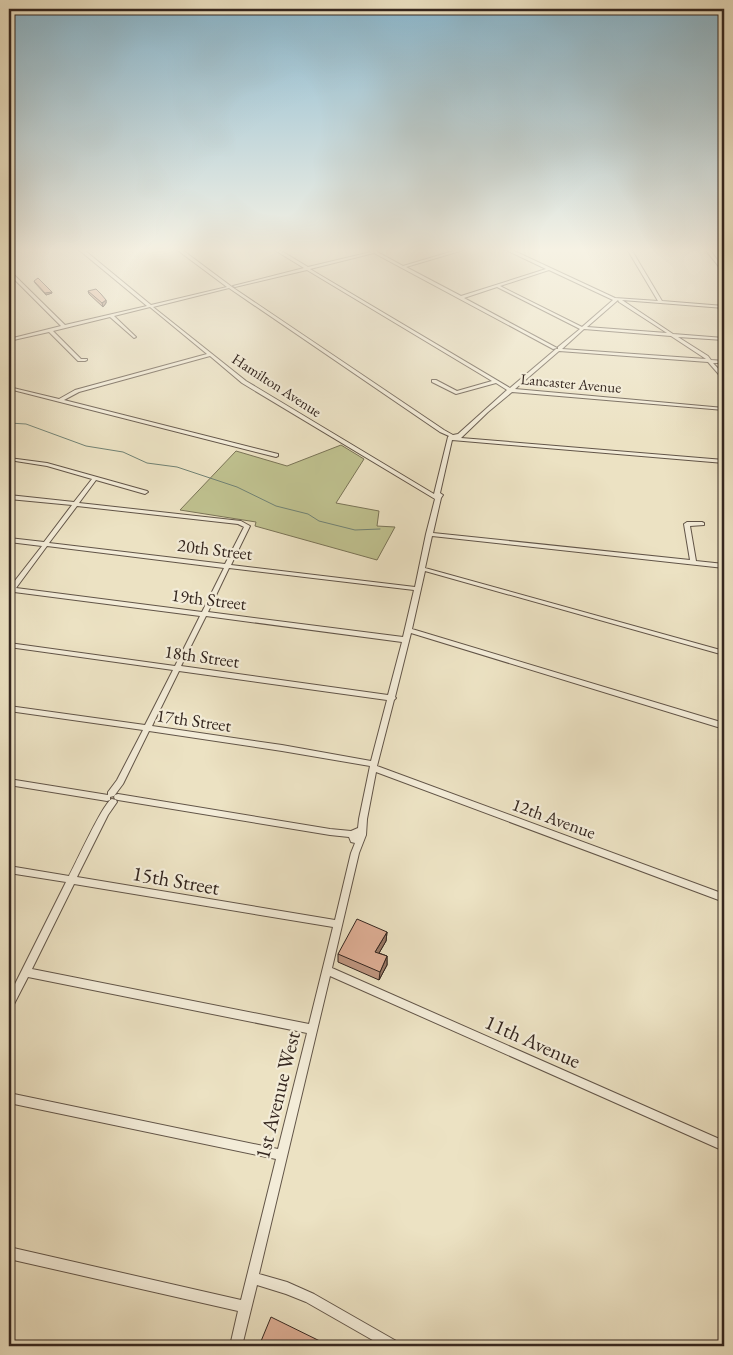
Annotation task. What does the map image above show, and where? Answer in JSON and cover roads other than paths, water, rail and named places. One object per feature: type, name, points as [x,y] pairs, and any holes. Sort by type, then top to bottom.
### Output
[{"type":"street","points":[[49,312],[64,327]]},
{"type":"street","points":[[9,340],[125,312]]},
{"type":"street","name":"Hamilton Avenue","points":[[157,312],[260,392],[423,490],[437,495]]},
{"type":"street","points":[[270,312],[441,431],[454,437],[724,462]]},
{"type":"street","name":"Lancaster Avenue","points":[[380,312],[510,390],[724,409]]},
{"type":"street","points":[[488,312],[557,348],[571,351],[724,362]]},
{"type":"street","points":[[550,312],[582,328],[724,339]]},
{"type":"street","points":[[454,437],[557,348],[602,312]]},
{"type":"street","points":[[636,312],[711,361],[724,377]]},
{"type":"street","points":[[110,316],[134,337]]},
{"type":"street","points":[[50,330],[78,358],[85,360]]},
{"type":"street","points":[[59,400],[77,391],[210,355]]},
{"type":"street","points":[[434,380],[456,393],[496,382]]},
{"type":"street","points":[[9,388],[276,455]]},
{"type":"street","name":"1st Avenue West","points":[[236,1346],[354,853],[356,836],[363,819],[374,766],[406,640],[437,495],[454,437]]},
{"type":"street","points":[[9,459],[47,465],[145,492]]},
{"type":"street","points":[[10,591],[95,478]]},
{"type":"street","points":[[9,497],[243,523],[247,526],[9,1005]]},
{"type":"street","points":[[693,563],[687,524],[702,524]]},
{"type":"street","points":[[429,534],[724,566]]},
{"type":"street","name":"20th Street","points":[[9,540],[418,589]]},
{"type":"street","points":[[422,569],[724,653]]},
{"type":"street","name":"19th Street","points":[[10,591],[204,613],[406,640]]},
{"type":"street","points":[[408,630],[724,726]]},
{"type":"street","name":"18th Street","points":[[9,645],[392,698]]},
{"type":"street","name":"17th Street","points":[[9,708],[282,748],[374,766]]},
{"type":"street","name":"12th Avenue","points":[[374,766],[724,898]]},
{"type":"street","points":[[9,782],[356,836]]},
{"type":"street","name":"15th Street","points":[[9,869],[337,924]]},
{"type":"street","name":"11th Avenue","points":[[326,970],[724,1146]]},
{"type":"street","points":[[26,972],[312,1029]]},
{"type":"street","points":[[9,1098],[282,1155]]},
{"type":"street","points":[[9,1253],[245,1307]]},
{"type":"street","points":[[252,1278],[287,1288],[310,1298],[394,1346]]},
{"type":"waterway","points":[[9,423],[26,424],[86,446],[123,452],[147,463],[177,467],[237,487],[276,506],[308,514],[319,521],[355,530],[380,529]]}]
